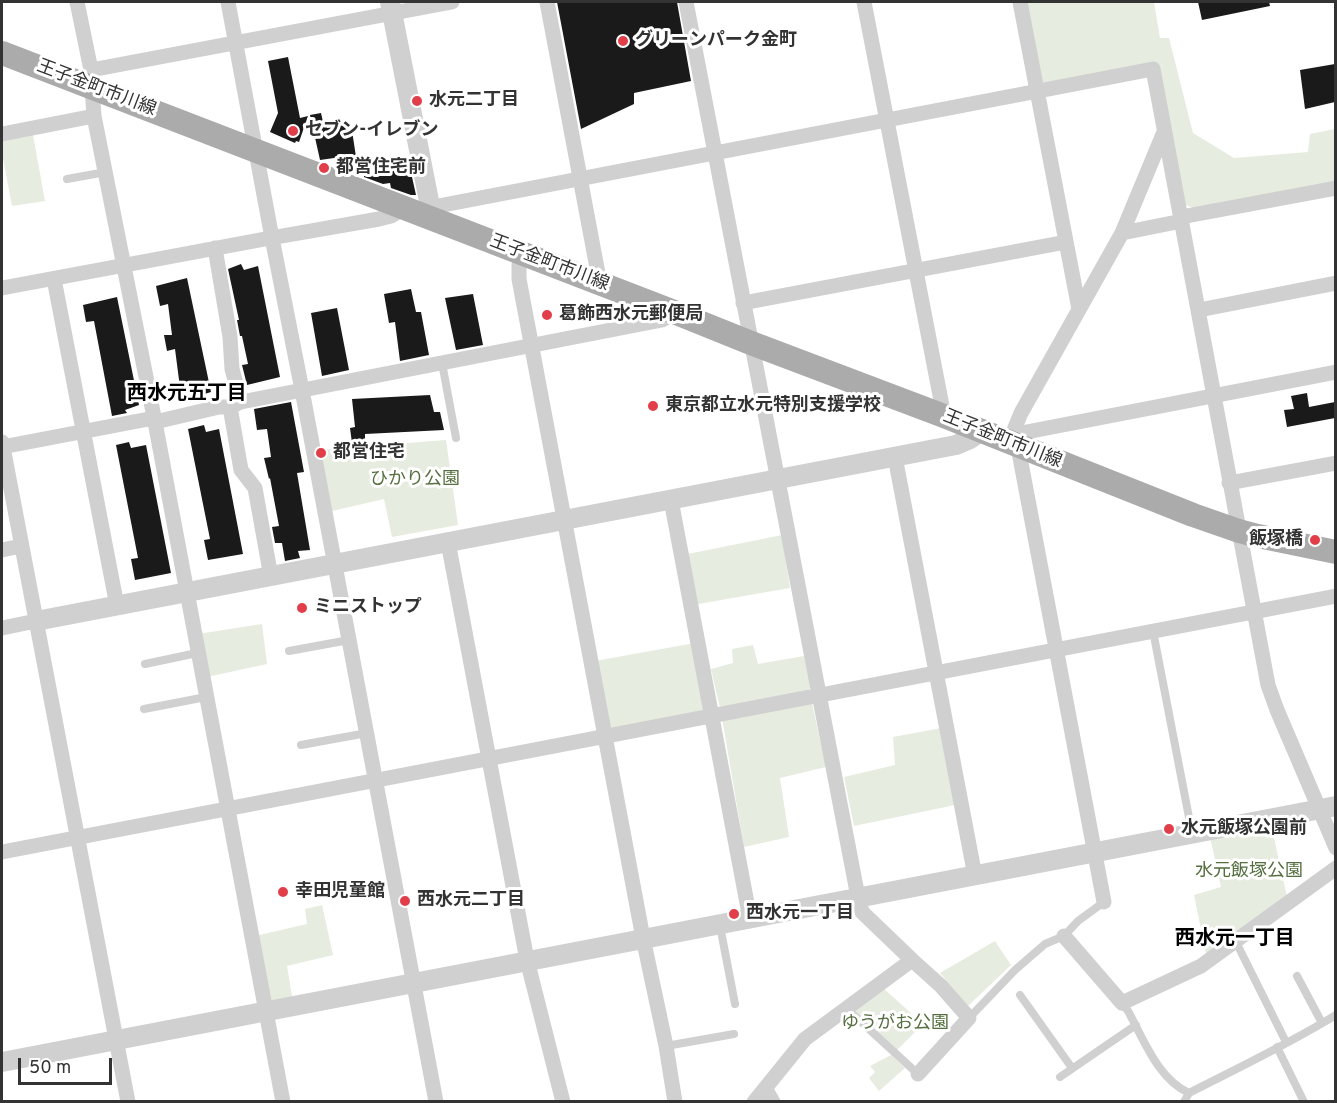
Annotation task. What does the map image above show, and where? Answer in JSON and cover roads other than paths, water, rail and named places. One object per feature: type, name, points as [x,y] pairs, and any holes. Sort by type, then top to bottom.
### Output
[{"type":"main road","name":"王子金町市川線","points":[[2,53],[89,81],[256,152],[404,208],[428,211],[522,254],[982,432],[1013,441],[1193,514],[1239,531],[1335,552]]},
{"type":"street","points":[[77,2],[94,116],[283,1101]]},
{"type":"street","points":[[228,2],[436,1101]]},
{"type":"street","points":[[89,81],[236,42],[391,7],[452,2]]},
{"type":"street","points":[[547,2],[600,284]]},
{"type":"street","points":[[686,2],[818,695],[862,912],[942,986],[969,1018],[918,1074]]},
{"type":"street","points":[[864,2],[944,416]]},
{"type":"street","points":[[1020,2],[1079,309]]},
{"type":"street","points":[[391,7],[428,211],[438,206],[1153,69],[1268,685],[1327,808],[1335,848]]},
{"type":"street","points":[[2,134],[94,116]]},
{"type":"street","points":[[1104,902],[1013,441],[1021,413],[1122,233],[1164,132]]},
{"type":"street","points":[[1122,233],[1335,188]]},
{"type":"street","points":[[2,288],[379,219],[391,216],[404,208]]},
{"type":"street","points":[[744,303],[1066,242]]},
{"type":"street","points":[[215,248],[230,337],[241,470],[255,488],[272,577]]},
{"type":"street","points":[[522,254],[519,279],[531,346],[675,1101]]},
{"type":"street","points":[[54,279],[117,606]]},
{"type":"street","points":[[1199,310],[1335,283]]},
{"type":"street","points":[[128,1101],[2,446],[235,405],[662,320],[667,317],[669,310]]},
{"type":"street","points":[[1013,441],[1214,396],[1335,372]]},
{"type":"street","points":[[2,628],[895,457],[963,443],[982,432]]},
{"type":"street","points":[[895,457],[975,876]]},
{"type":"street","points":[[1229,483],[1335,463]]},
{"type":"street","points":[[671,500],[750,919]]},
{"type":"street","points":[[448,542],[527,960],[563,1101]]},
{"type":"street","points":[[2,550],[21,546]]},
{"type":"street","points":[[2,852],[1335,596]]},
{"type":"street","points":[[2,1062],[1327,808]]},
{"type":"street","points":[[1064,936],[1122,1003],[1201,966],[1335,868]]},
{"type":"street","points":[[754,1101],[769,1095],[805,1039],[912,960]]},
{"type":"lane","points":[[67,179],[106,172]]},
{"type":"lane","points":[[442,363],[456,438]]},
{"type":"lane","points":[[1153,631],[1192,833]]},
{"type":"lane","points":[[289,651],[349,640]]},
{"type":"lane","points":[[145,663],[197,653]]},
{"type":"lane","points":[[144,709],[206,697]]},
{"type":"lane","points":[[301,745],[367,733]]},
{"type":"lane","points":[[969,1018],[1015,970],[1045,944],[1064,936],[1078,921],[1104,902]]},
{"type":"lane","points":[[720,925],[735,1004]]},
{"type":"lane","points":[[1235,940],[1286,1042]]},
{"type":"lane","points":[[1297,976],[1322,1023]]},
{"type":"lane","points":[[1020,995],[1072,1068]]},
{"type":"lane","points":[[1122,1003],[1160,1068],[1181,1090],[1189,1094]]},
{"type":"lane","points":[[847,1009],[918,1074]]},
{"type":"lane","points":[[1184,1101],[1189,1094],[1297,1038],[1335,1015]]},
{"type":"lane","points":[[1060,1077],[1136,1025]]},
{"type":"lane","points":[[666,1046],[734,1034]]},
{"type":"lane","points":[[1277,1047],[1304,1101]]},
{"type":"place","name":"グリーンパーク金町","points":[[623,41]]},
{"type":"place","name":"水元二丁目","points":[[417,101]]},
{"type":"place","name":"セブン-イレブン","points":[[293,131]]},
{"type":"place","name":"都営住宅前","points":[[324,168]]},
{"type":"place","name":"葛飾西水元郵便局","points":[[547,315]]},
{"type":"place","name":"東京都立水元特別支援学校","points":[[653,406]]},
{"type":"place","name":"都営住宅","points":[[321,453]]},
{"type":"place","name":"飯塚橋","points":[[1315,540]]},
{"type":"place","name":"ミニストップ","points":[[302,608]]},
{"type":"place","name":"水元飯塚公園前","points":[[1169,829]]},
{"type":"place","name":"幸田児童館","points":[[283,892]]},
{"type":"place","name":"西水元二丁目","points":[[405,901]]},
{"type":"place","name":"西水元一丁目","points":[[734,914]]},
{"type":"district","name":"西水元五丁目","points":[[187,395]]},
{"type":"district","name":"西水元一丁目","points":[[1235,940]]},
{"type":"park label","name":"ひかり公園","points":[[415,480]]},
{"type":"park label","name":"水元飯塚公園","points":[[1249,872]]},
{"type":"park label","name":"ゆうがお公園","points":[[895,1024]]}]
